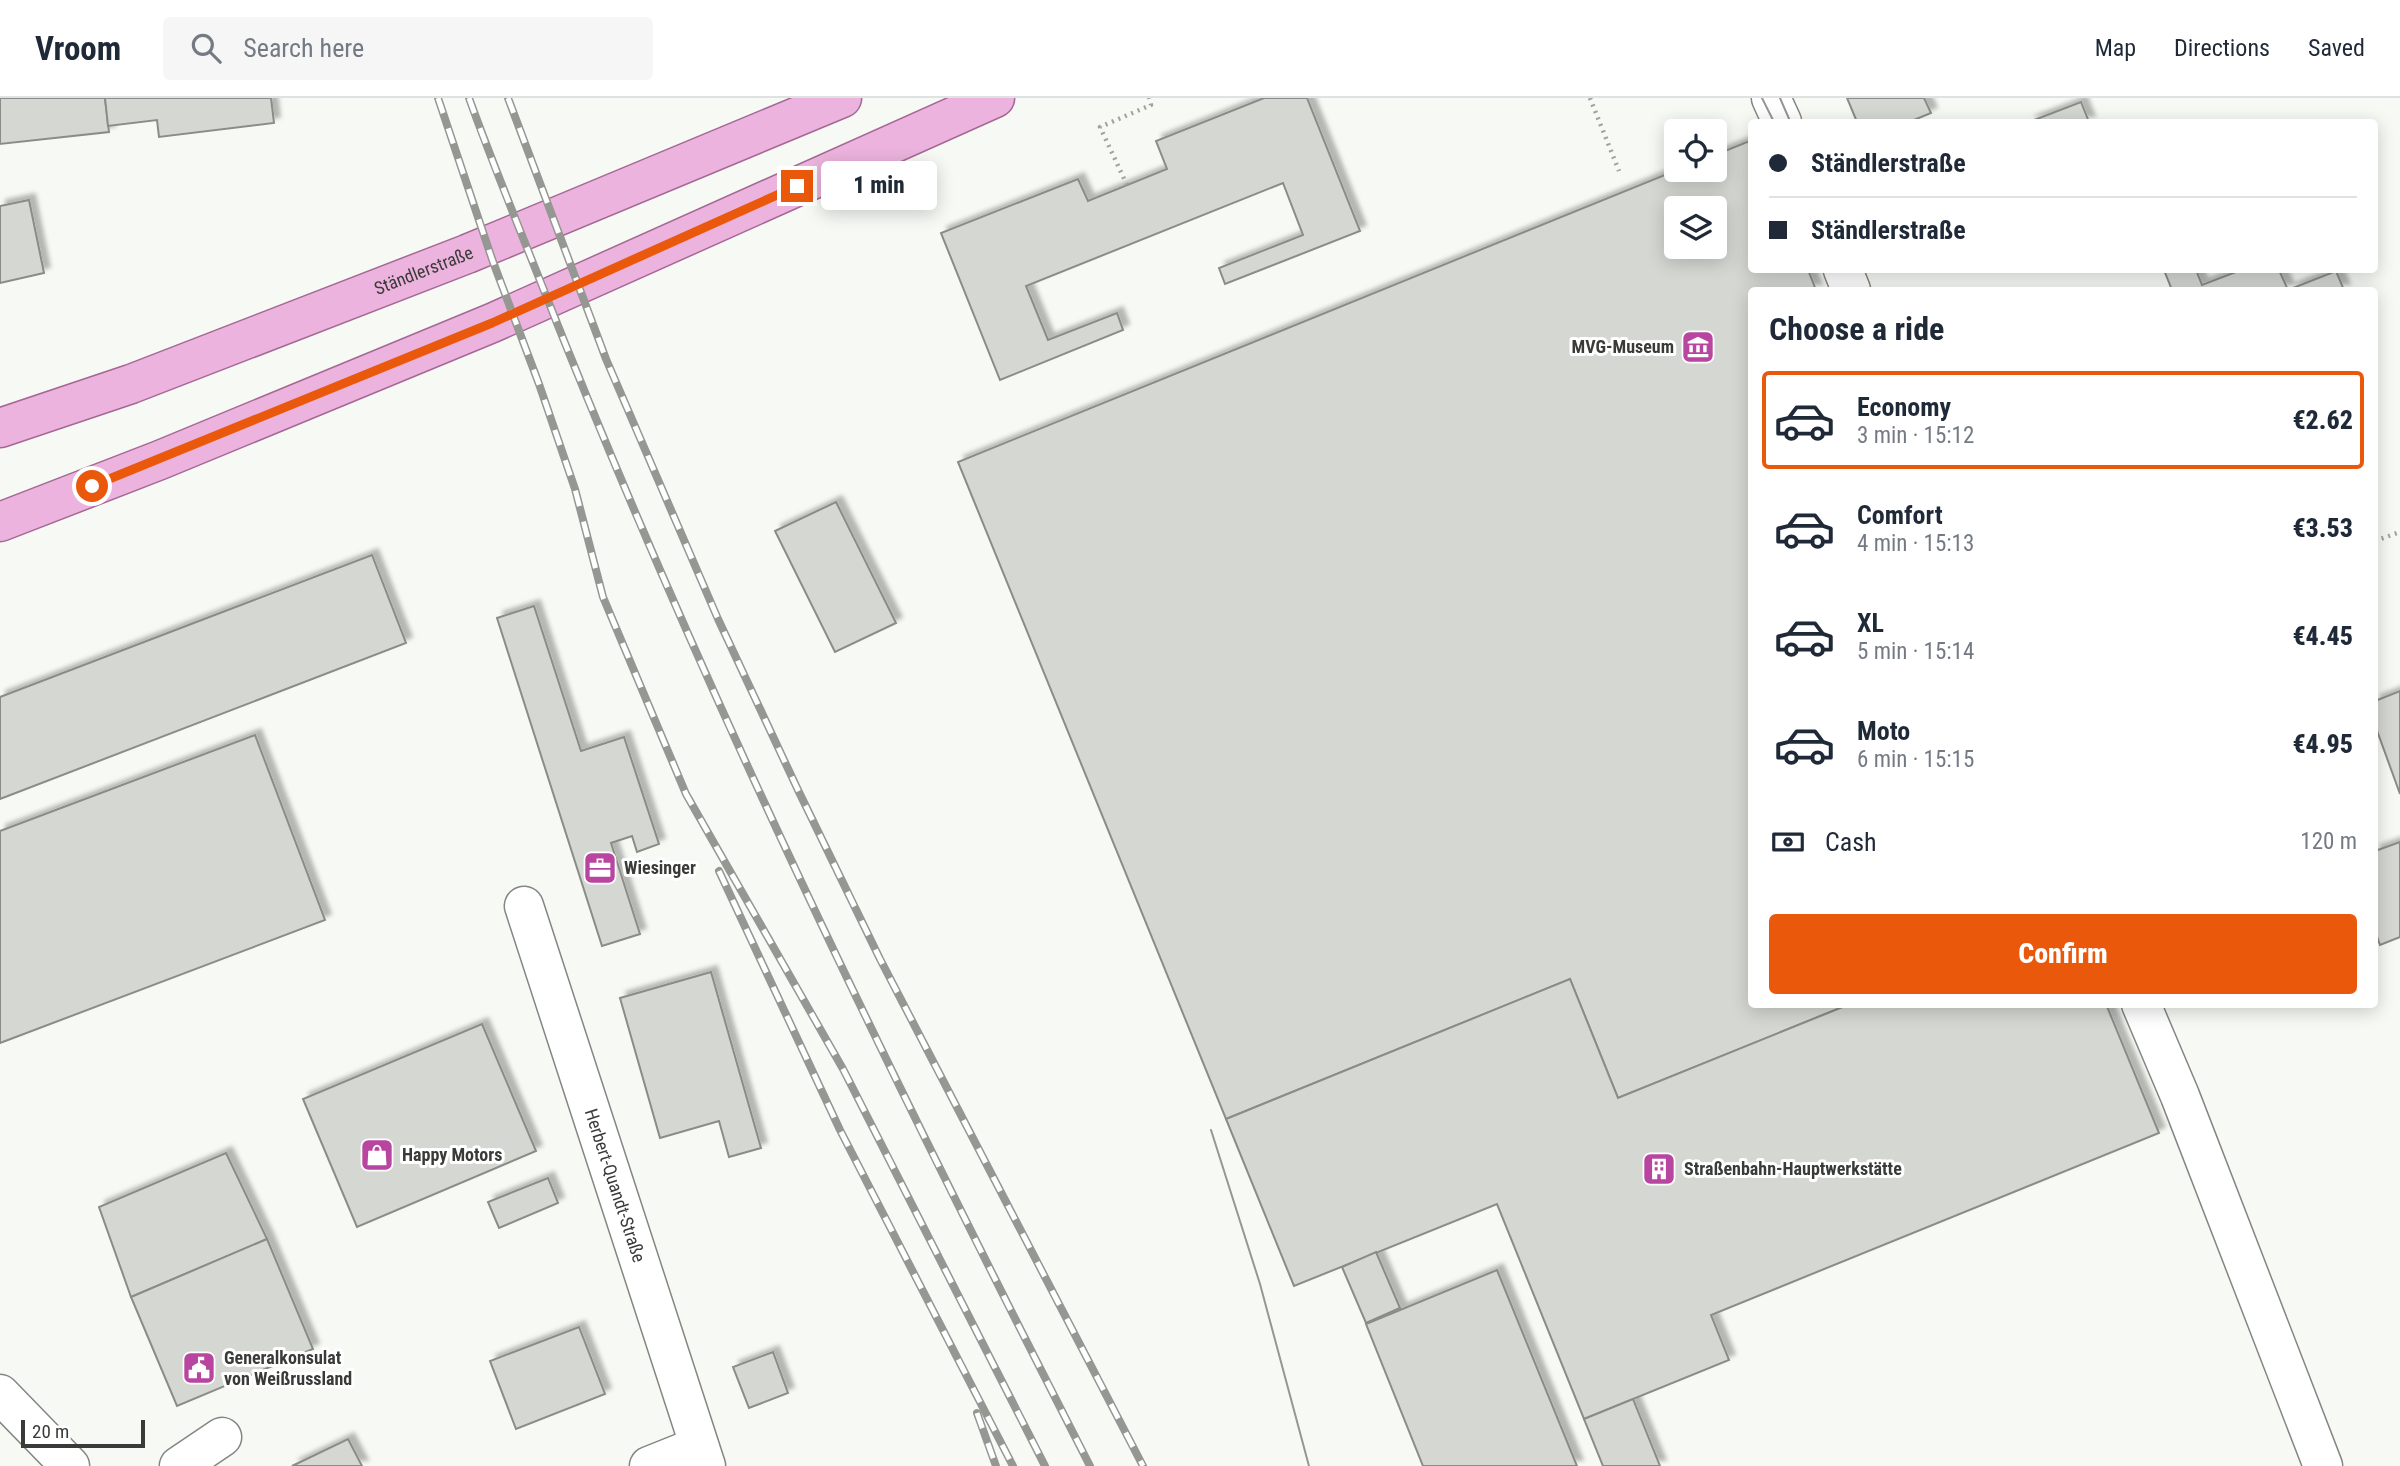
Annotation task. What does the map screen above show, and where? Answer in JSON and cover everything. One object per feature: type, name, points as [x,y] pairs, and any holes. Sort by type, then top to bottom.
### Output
[{"type":"main road","name":"Ständlerstraße","points":[[0,428],[131,384],[467,254],[842,98]]},
{"type":"main road","points":[[0,522],[160,460],[492,323],[995,98]]},
{"type":"street","points":[[1771,98],[1781,119]]},
{"type":"street","name":"Herbert-Quandt-Straße","points":[[524,906],[702,1456]]},
{"type":"street","points":[[2143,1008],[2180,1096],[2323,1466]]},
{"type":"street","points":[[0,1394],[70,1466]]},
{"type":"street","points":[[179,1466],[222,1437]]},
{"type":"street","points":[[649,1466],[702,1456]]},
{"type":"path","points":[[1127,185],[1100,127],[1151,105],[1149,98]]},
{"type":"path","points":[[1590,98],[1619,171]]},
{"type":"path","points":[[2378,540],[2400,531]]},
{"type":"building","points":[[0,98],[105,98],[109,132],[0,144]]},
{"type":"building","points":[[105,98],[271,98],[274,123],[159,137],[157,120],[108,126]]},
{"type":"building","points":[[1264,98],[1307,98],[1360,231],[1225,284],[1219,268],[1303,235],[1283,183],[1026,286],[1048,340],[1117,313],[1123,330],[1000,380],[941,233],[1078,179],[1088,201],[1167,169],[1156,141]]},
{"type":"building","points":[[1847,98],[1924,98],[1931,113],[1916,119],[1856,119]]},
{"type":"building","points":[[2081,102],[2088,119],[2037,119]]},
{"type":"building","points":[[1748,142],[1748,273],[1809,273],[1815,287],[1748,287],[1748,1008],[1840,1008],[1618,1098],[1570,979],[1226,1119],[958,462],[1664,175],[1664,182],[1727,182],[1727,150]]},
{"type":"building","points":[[29,200],[44,273],[0,283],[0,206]]},
{"type":"building","points":[[2165,273],[2197,273],[2202,285],[2233,273],[2280,273],[2287,287],[2171,287]]},
{"type":"building","points":[[2331,273],[2337,273],[2343,287],[2296,287]]},
{"type":"building","points":[[836,502],[896,623],[835,652],[775,531]]},
{"type":"building","points":[[372,555],[406,643],[0,799],[0,697]]},
{"type":"building","points":[[534,606],[581,751],[624,737],[659,844],[637,852],[632,836],[611,843],[640,934],[602,946],[497,618]]},
{"type":"building","points":[[2400,691],[2400,794],[2378,733],[2378,700]]},
{"type":"building","points":[[255,735],[325,920],[0,1043],[0,831]]},
{"type":"building","points":[[2400,842],[2400,937],[2380,945],[2378,939],[2378,850]]},
{"type":"building","points":[[711,972],[761,1148],[729,1157],[719,1121],[660,1138],[620,998]]},
{"type":"building","name":"Straßenbahn-Hauptwerkstätte","points":[[1570,979],[1618,1098],[1840,1008],[2108,1008],[2159,1133],[1711,1315],[1729,1360],[1584,1419],[1497,1204],[1294,1286],[1226,1119]]},
{"type":"building","points":[[482,1024],[536,1151],[357,1227],[303,1099]]},
{"type":"building","points":[[226,1153],[267,1239],[131,1297],[99,1207]]},
{"type":"building","points":[[548,1178],[558,1203],[499,1228],[488,1202]]},
{"type":"building","points":[[267,1239],[313,1349],[177,1406],[131,1297]]},
{"type":"building","points":[[1376,1252],[1400,1308],[1366,1323],[1342,1267]]},
{"type":"building","points":[[1497,1270],[1577,1466],[1423,1466],[1366,1324]]},
{"type":"building","points":[[579,1327],[605,1394],[516,1429],[490,1361]]},
{"type":"building","points":[[773,1352],[788,1393],[749,1408],[733,1367]]},
{"type":"building","points":[[1633,1399],[1660,1466],[1603,1466],[1584,1419]]},
{"type":"building","points":[[348,1439],[362,1466],[292,1466]]},
{"type":"tram line","points":[[1762,98],[1772,119]]},
{"type":"tram line","points":[[1780,98],[1789,119]]},
{"type":"tram line","points":[[1211,1130],[1260,1284],[1309,1466]]},
{"type":"railway","points":[[438,98],[492,259],[575,489],[603,597],[686,794],[843,1069],[1045,1466]]},
{"type":"railway","points":[[469,98],[604,439],[734,736],[872,1030],[1090,1466]]},
{"type":"railway","points":[[508,98],[606,359],[718,619],[880,959],[1143,1466]]},
{"type":"railway","points":[[719,871],[840,1130],[1013,1466]]},
{"type":"railway","points":[[977,1413],[996,1466]]},
{"type":"place","name":"MVG-Museum","points":[[1698,347]]},
{"type":"place","name":"Wiesinger","points":[[600,868]]},
{"type":"place","name":"Happy Motors","points":[[377,1155]]},
{"type":"place","name":"Straßenbahn-Hauptwerkstätte","points":[[1659,1169]]},
{"type":"place","name":"Generalkonsulat von Weißrussland","points":[[199,1368]]},
{"type":"route","points":[[92,486],[492,323],[797,186]]}]
